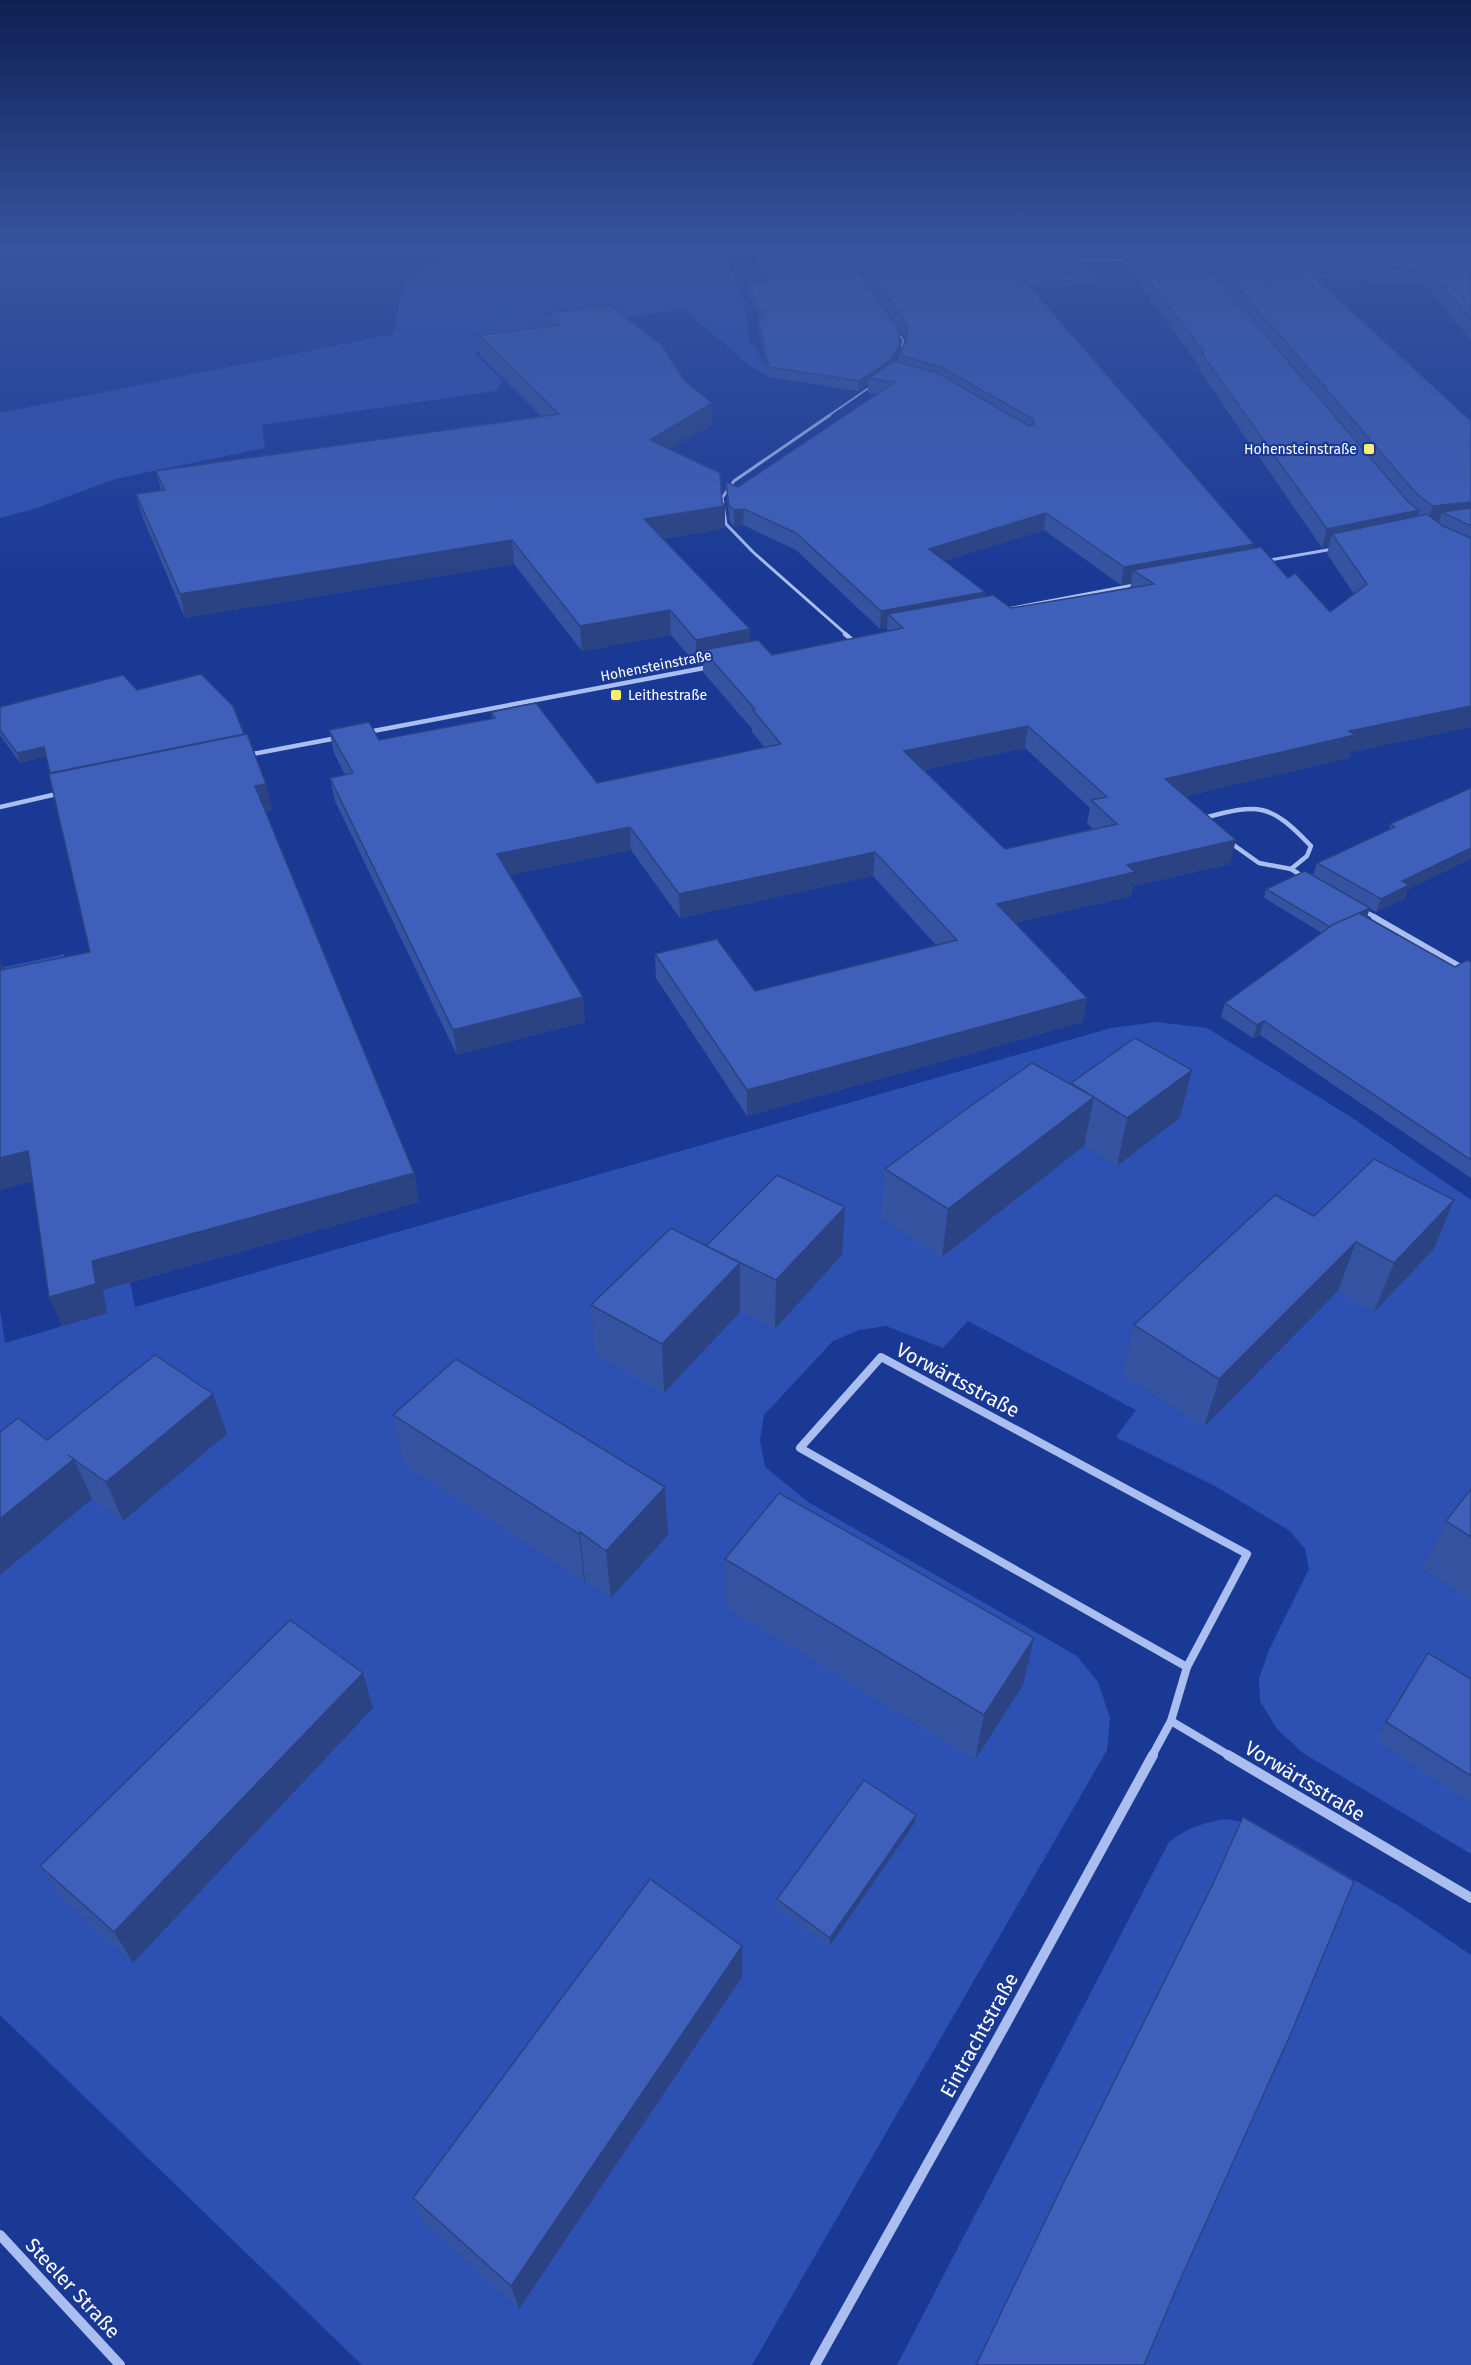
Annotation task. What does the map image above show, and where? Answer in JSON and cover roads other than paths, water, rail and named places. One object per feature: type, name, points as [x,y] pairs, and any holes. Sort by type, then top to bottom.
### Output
[{"type":"street","points":[[899,361],[900,356]]},
{"type":"street","points":[[851,639],[732,531],[726,524],[722,498],[734,481],[882,379]]},
{"type":"street","points":[[1262,562],[1340,548]]},
{"type":"street","points":[[1005,610],[1149,582]]},
{"type":"street","points":[[840,641],[862,637]]},
{"type":"street","name":"Hohensteinstraße","points":[[364,732],[717,665]]},
{"type":"street","points":[[236,758],[341,737]]},
{"type":"street","points":[[0,807],[63,792]]},
{"type":"street","points":[[1211,824],[1204,818],[1255,807],[1277,817],[1298,832],[1311,846],[1307,856],[1291,869]]},
{"type":"street","points":[[1224,837],[1259,863],[1291,869],[1311,880]]},
{"type":"street","points":[[1352,904],[1471,973]]},
{"type":"street","name":"Vorwärtsstraße","points":[[1187,1667],[800,1448],[881,1358],[1247,1554],[1187,1667],[1171,1721],[1471,1898]]},
{"type":"street","name":"Eintrachtstraße","points":[[815,2365],[1003,2029],[1171,1721]]},
{"type":"street","name":"Steeler Straße","points":[[0,2235],[120,2365]]},
{"type":"place","name":"Hohensteinstraße","points":[[1369,449]]},
{"type":"place","name":"Leithestraße","points":[[616,695]]}]
